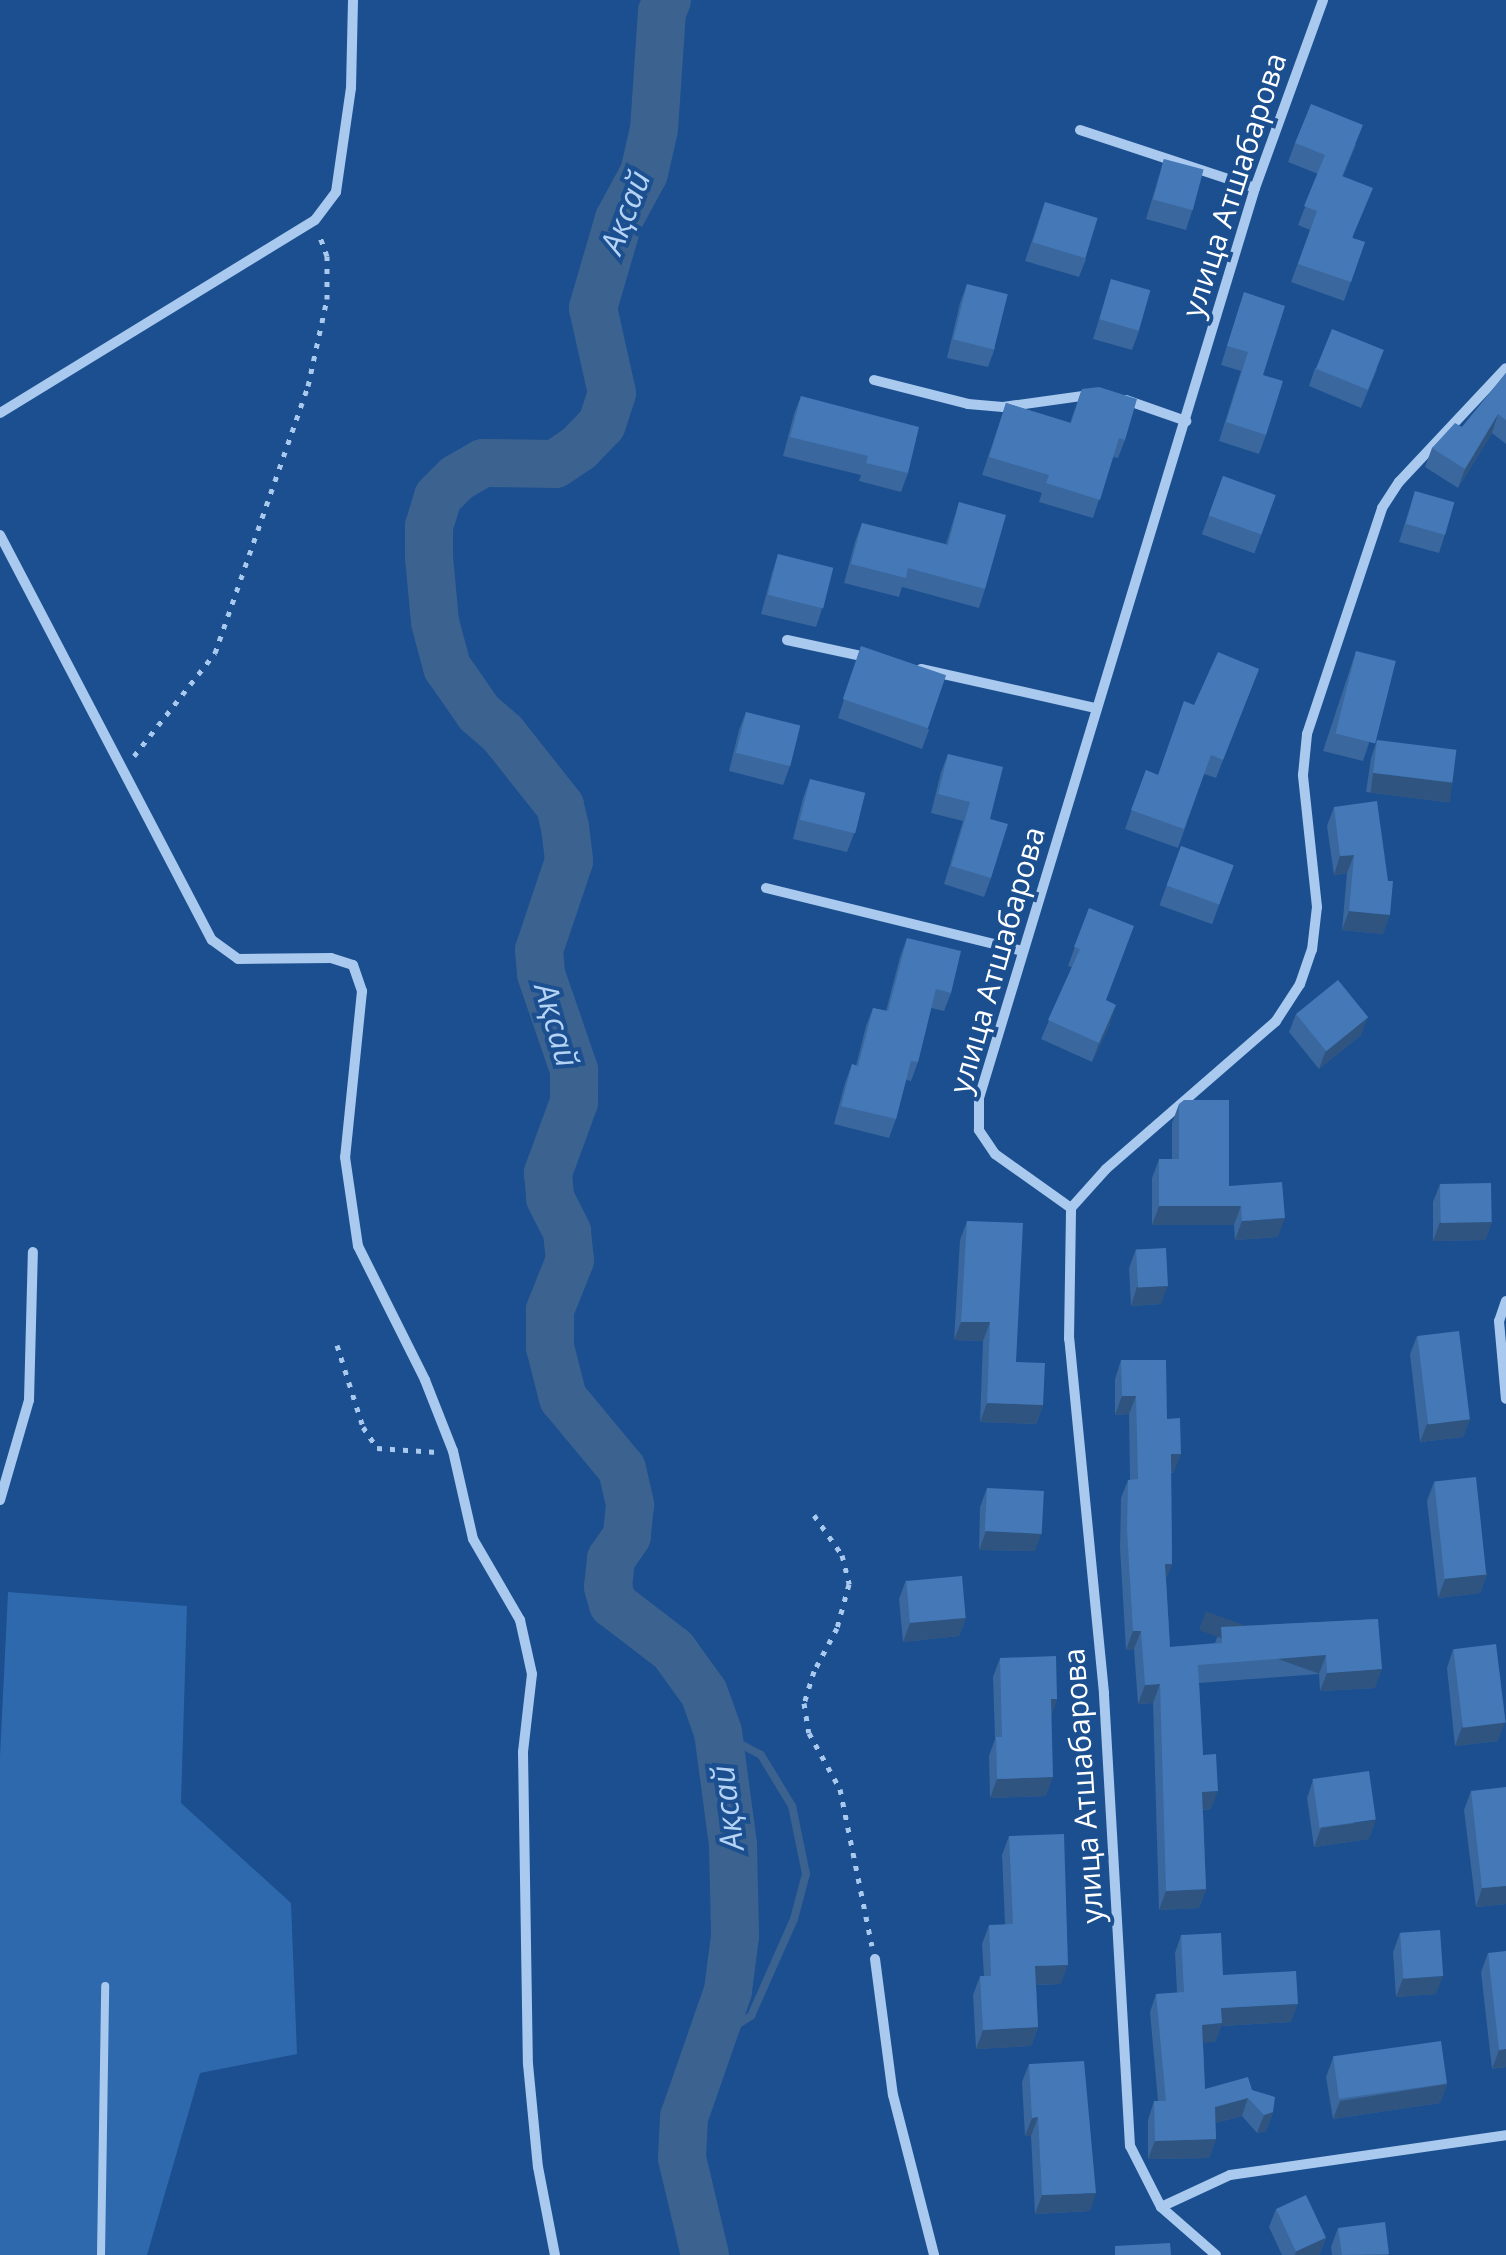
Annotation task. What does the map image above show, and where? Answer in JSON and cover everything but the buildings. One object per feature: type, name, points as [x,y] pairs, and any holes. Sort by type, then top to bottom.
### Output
[{"type":"street","points":[[0,413],[315,220],[336,192],[351,88],[353,0]]},
{"type":"street","name":"улица Атшабарова","points":[[1216,2255],[1161,2207],[1130,2146],[1104,1693],[1068,1339],[1071,1208],[994,1154],[979,1130],[979,1098],[1255,188],[1323,0]]},
{"type":"street","points":[[1080,130],[1255,188]]},
{"type":"street","points":[[1071,1208],[1106,1168],[1276,1022],[1300,984],[1312,950],[1317,907],[1303,775],[1307,734],[1382,508],[1400,482],[1506,368]]},
{"type":"street","points":[[874,380],[968,404],[1002,407],[1099,395]]},
{"type":"street","points":[[1113,395],[1186,420]]},
{"type":"street","points":[[0,534],[212,940],[238,959],[331,958],[353,965],[362,991],[344,1157],[358,1246],[425,1380],[453,1452],[473,1538],[520,1620],[532,1674],[523,1752],[528,2064],[538,2166],[554,2255]]},
{"type":"street","points":[[786,640],[883,661]]},
{"type":"street","points":[[902,665],[1096,708]]},
{"type":"street","points":[[766,888],[1022,951]]},
{"type":"street","points":[[0,1500],[29,1400],[33,1252]]},
{"type":"street","points":[[1506,1302],[1499,1322],[1506,1399]]},
{"type":"street","points":[[874,1958],[894,2095],[934,2255]]},
{"type":"street","points":[[1161,2207],[1230,2175],[1506,2136]]},
{"type":"lane","points":[[101,2255],[106,1986]]},
{"type":"path","points":[[123,770],[215,653],[312,368],[327,299],[327,256],[315,220]]},
{"type":"path","points":[[337,1344],[363,1427],[377,1448],[453,1452]]},
{"type":"path","points":[[814,1516],[842,1555],[849,1584],[837,1628],[814,1671],[804,1703],[809,1732],[840,1789],[874,1958]]},
{"type":"shaded area","points":[[8,1592],[187,1606],[181,1803],[291,1903],[297,2054],[200,2073],[147,2255],[0,2255],[0,1756]]},
{"type":"waterway","name":"Ақсай","points":[[667,0],[662,12],[654,129],[644,173],[619,219],[593,308],[612,393],[602,424],[579,448],[555,464],[483,463],[457,478],[438,497],[429,526],[429,557],[435,622],[447,667],[479,713],[503,734],[560,806],[565,827],[569,861],[539,950],[541,974],[574,1070],[574,1102],[548,1173],[550,1198],[567,1232],[570,1260],[550,1310],[550,1347],[563,1398],[622,1469],[630,1505],[627,1536],[611,1559],[608,1587],[613,1604],[673,1650],[704,1693],[718,1732],[733,1845],[735,1936],[728,1991],[684,2117],[682,2158],[705,2255]]},
{"type":"waterway","points":[[710,2042],[751,2016],[794,1919],[806,1874],[792,1806],[761,1755],[718,1732]]}]
